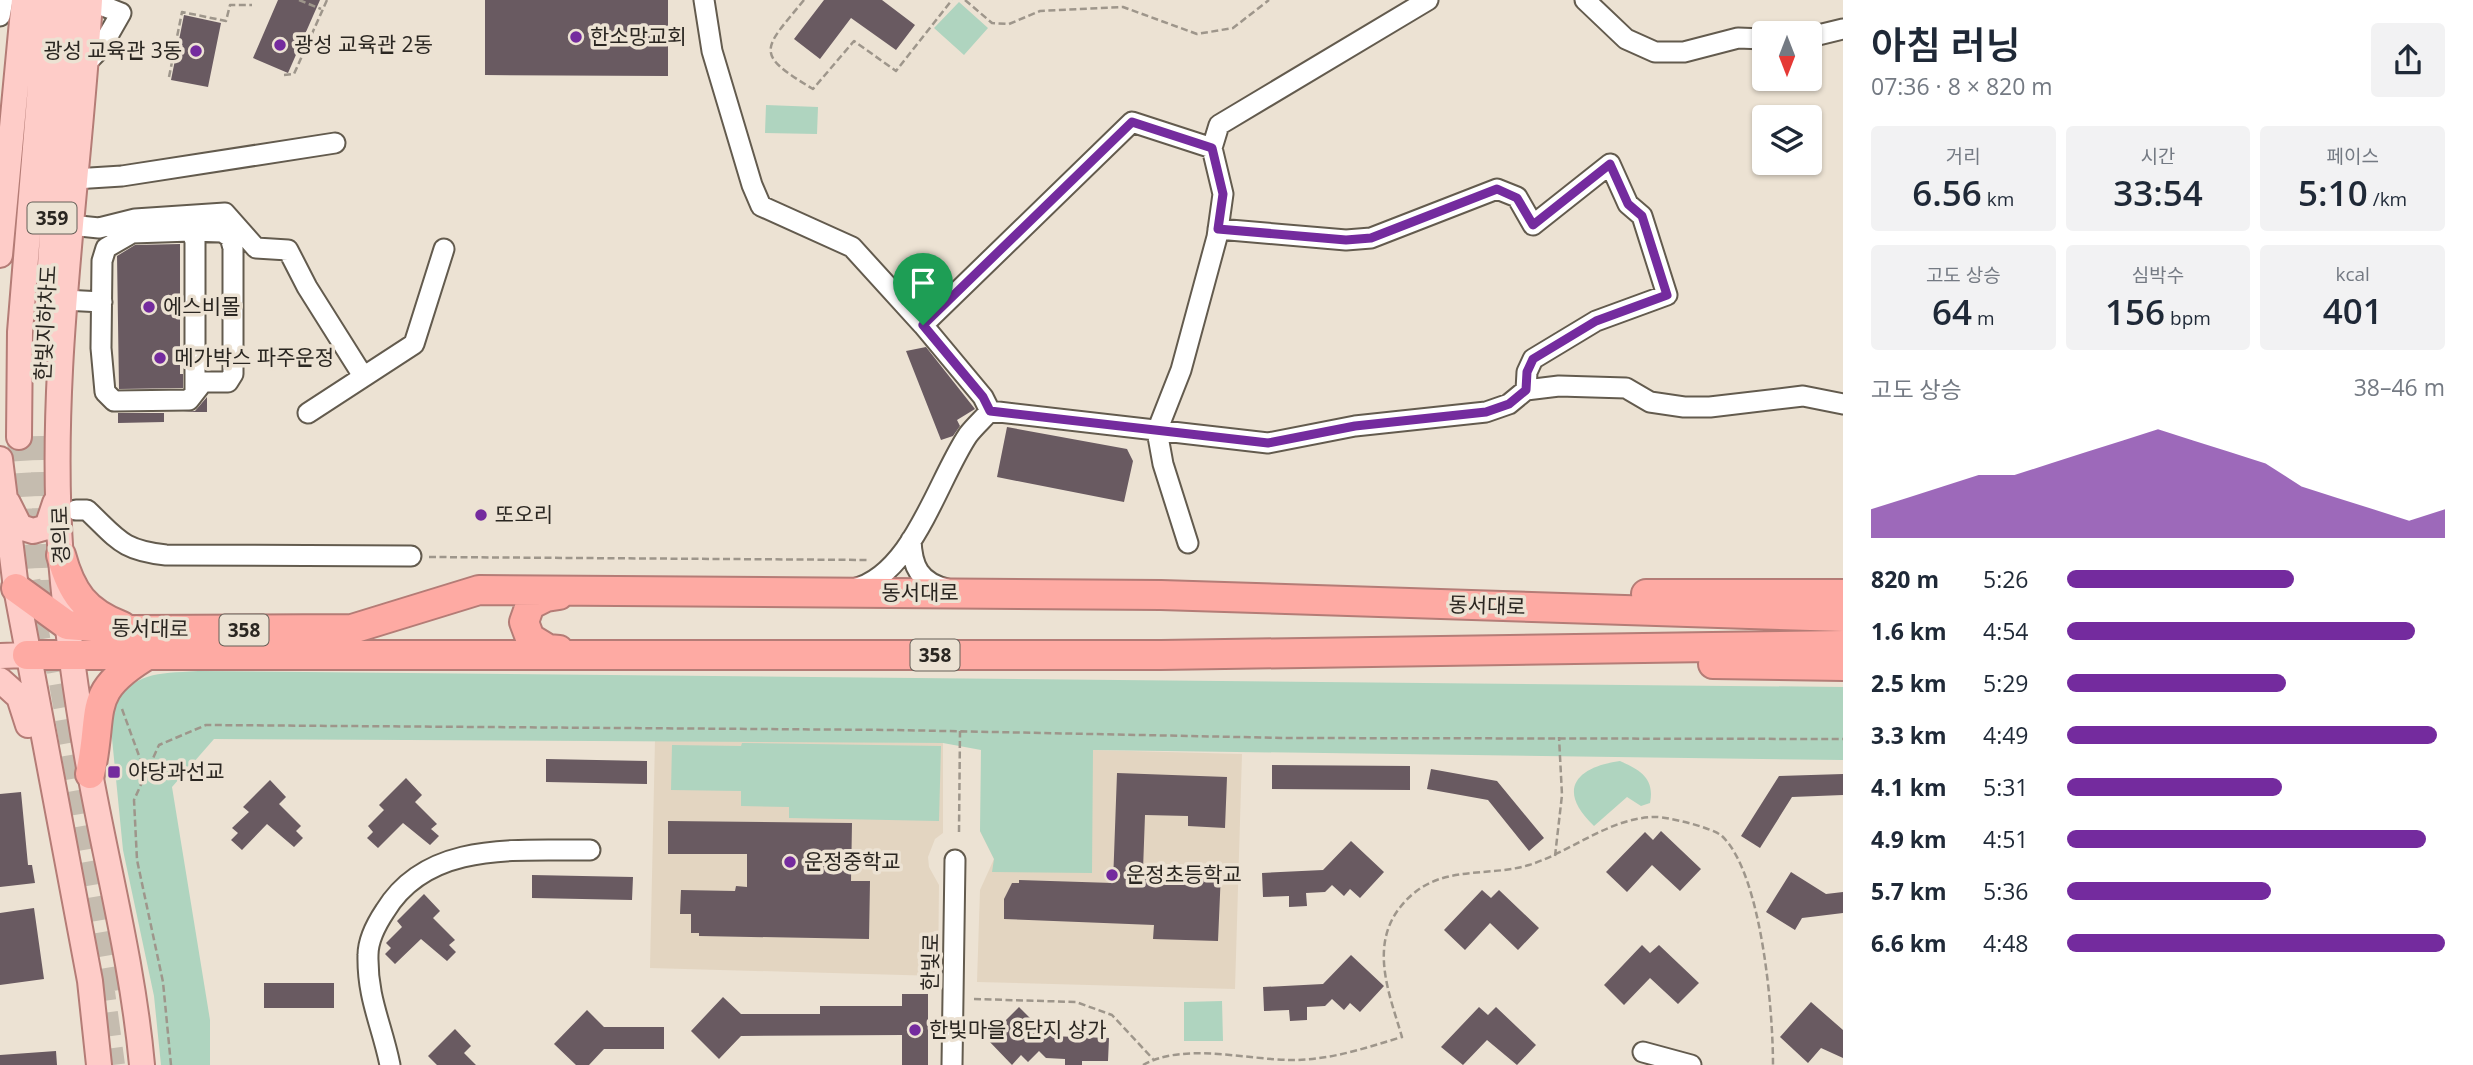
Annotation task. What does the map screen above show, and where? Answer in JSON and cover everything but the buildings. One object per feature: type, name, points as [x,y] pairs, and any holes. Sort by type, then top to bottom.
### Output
[{"type":"highway","points":[[61,555],[68,582],[86,606],[107,620],[131,630]]},
{"type":"highway","points":[[8,588],[67,625]]},
{"type":"highway","name":"동서대로","points":[[67,625],[131,630],[352,629],[478,590],[1161,595],[1843,617]]},
{"type":"highway","points":[[591,654],[548,649],[530,638],[524,622],[530,605],[546,597],[593,591]]},
{"type":"highway","points":[[1161,595],[1843,594]]},
{"type":"highway","name":"동서대로","points":[[13,655],[1161,655],[1843,645]]},
{"type":"highway","points":[[90,774],[98,740],[97,715],[108,684],[121,670],[150,653]]},
{"type":"highway","points":[[1161,655],[1843,666]]},
{"type":"main road","points":[[0,255],[24,0]]},
{"type":"main road","name":"한빛지하차도","points":[[47,0],[20,331],[31,437],[51,231],[67,0]]},
{"type":"main road","name":"경의로","points":[[90,0],[64,300],[59,409],[68,504],[61,555],[70,654],[90,774],[137,1006],[142,1065]]},
{"type":"main road","points":[[0,459],[13,655],[50,776],[90,981],[99,1065]]},
{"type":"main road","points":[[4,516],[20,527],[33,531],[47,527],[68,504]]},
{"type":"main road","points":[[0,680],[19,697],[28,724],[34,757],[50,776]]},
{"type":"street","points":[[0,16],[3,0]]},
{"type":"street","points":[[83,66],[101,48],[121,13],[103,6],[101,0]]},
{"type":"street","points":[[704,0],[712,51],[751,185],[761,206],[852,247],[923,325],[983,397],[990,411]]},
{"type":"street","points":[[1188,543],[1163,464],[1157,430],[1181,370],[1218,229],[1223,194],[1212,148],[1219,125],[1427,0]]},
{"type":"street","points":[[1585,0],[1626,39],[1655,52],[1685,52],[1738,38],[1752,39]]},
{"type":"street","points":[[1822,34],[1843,29]]},
{"type":"street","points":[[923,325],[1132,122],[1212,148]]},
{"type":"street","points":[[74,179],[122,176],[334,143]]},
{"type":"street","points":[[1218,229],[1346,240],[1371,238],[1497,189],[1517,198],[1533,225],[1610,164],[1628,204],[1642,216],[1667,295],[1596,321],[1533,359],[1527,372],[1526,390]]},
{"type":"street","points":[[70,225],[99,228],[135,219],[225,213],[256,248],[288,250],[307,287],[363,376]]},
{"type":"street","points":[[191,231],[195,241],[195,390]]},
{"type":"street","points":[[191,231],[222,232],[230,237],[233,248],[233,374],[228,382],[203,382],[189,400],[114,401],[105,392],[102,261],[106,247],[132,233],[191,231]]},
{"type":"street","points":[[308,413],[414,344],[444,249]]},
{"type":"street","points":[[64,300],[102,302]]},
{"type":"street","points":[[990,411],[1268,443],[1355,426],[1486,412],[1509,404],[1526,390],[1559,386],[1626,388],[1650,402],[1684,407],[1710,407],[1803,396],[1843,404]]},
{"type":"street","points":[[835,592],[860,587],[881,576],[907,545],[968,435],[990,411]]},
{"type":"street","points":[[68,504],[87,510],[125,547],[141,552],[166,555],[411,556]]},
{"type":"street","points":[[907,545],[918,573],[928,582],[944,589],[977,593]]},
{"type":"street","points":[[390,1065],[370,998],[367,952],[377,924],[394,896],[430,868],[474,852],[590,850]]},
{"type":"street","name":"한빛로","points":[[952,1065],[955,860]]},
{"type":"street","points":[[1643,1052],[1691,1065]]},
{"type":"path","points":[[299,0],[322,10]]},
{"type":"path","points":[[284,75],[294,74],[327,0]]},
{"type":"path","points":[[804,0],[771,40],[769,56],[778,68],[813,89],[854,41],[896,71],[953,0]]},
{"type":"path","points":[[965,0],[992,23],[1009,24],[1040,11],[1124,7],[1197,34],[1233,28],[1269,0]]},
{"type":"path","points":[[169,77],[182,12],[226,21],[230,5],[252,5]]},
{"type":"path","points":[[411,556],[874,560],[907,545]]},
{"type":"path","points":[[120,704],[146,775]]},
{"type":"path","points":[[171,1065],[163,982],[136,860],[134,800],[159,745],[206,725],[960,731],[1287,738],[1843,739]]},
{"type":"path","points":[[959,832],[960,731]]},
{"type":"path","points":[[1555,856],[1562,795],[1559,737]]},
{"type":"path","points":[[1143,1065],[1153,1059],[1167,1056],[1226,1055],[1290,1060],[1333,1058],[1402,1037],[1384,972],[1384,944],[1398,911],[1419,890],[1456,872],[1525,866],[1555,856],[1595,833],[1656,817],[1690,824],[1721,835],[1739,863],[1754,906],[1763,946],[1773,1065]]},
{"type":"path","points":[[974,999],[1076,1002],[1112,1015],[1153,1059]]},
{"type":"shaded area","name":"운정중학교","points":[[655,739],[943,743],[943,833],[935,839],[928,857],[929,867],[939,885],[938,976],[650,968]]},
{"type":"shaded area","name":"운정초등학교","points":[[1093,750],[1242,754],[1235,989],[977,982],[980,890],[994,859],[980,831]]},
{"type":"green space","points":[[959,2],[988,28],[964,55],[934,28]]},
{"type":"green space","points":[[766,105],[818,107],[817,134],[765,133]]},
{"type":"green space","points":[[198,671],[1843,687],[1843,760],[1093,750],[1092,873],[992,872],[994,859],[980,831],[981,750],[943,743],[214,739],[172,787],[210,1020],[210,1065],[161,1065],[154,996],[123,850],[109,708],[138,681],[158,674]]},
{"type":"green space","points":[[742,743],[941,746],[939,821],[789,818],[789,807],[741,806],[741,791],[671,790],[672,745],[741,746]]},
{"type":"green space","points":[[1620,761],[1634,768],[1648,781],[1650,803],[1641,806],[1627,797],[1594,826],[1582,813],[1576,801],[1576,782],[1592,769]]},
{"type":"green space","points":[[1222,1001],[1223,1041],[1184,1041],[1184,1002]]},
{"type":"tunnel","points":[[42,436],[46,582],[50,612]]},
{"type":"tunnel","points":[[19,437],[27,572],[44,673]]},
{"type":"tunnel","points":[[55,648],[115,995]]},
{"type":"tunnel","points":[[101,977],[113,1065]]},
{"type":"place","name":"한소망교회","points":[[576,37]]},
{"type":"place","name":"광성 교육관 2동","points":[[280,45]]},
{"type":"place","name":"광성 교육관 3동","points":[[196,51]]},
{"type":"place","name":"에스비몰","points":[[149,307]]},
{"type":"place","name":"메가박스 파주운정","points":[[160,358]]},
{"type":"place","name":"또오리","points":[[481,515]]},
{"type":"place","name":"야당과선교","points":[[114,772]]},
{"type":"place","name":"운정중학교","points":[[790,862]]},
{"type":"place","name":"운정초등학교","points":[[1112,875]]},
{"type":"place","name":"한빛마을 8단지 상가","points":[[915,1030]]},
{"type":"route","points":[[1132,122],[1212,148],[1223,194],[1218,229],[1346,240],[1371,238],[1497,189],[1517,198],[1533,225],[1610,164],[1628,204],[1642,216],[1667,295],[1596,321],[1533,359],[1527,372],[1526,390],[1509,404],[1486,412],[1355,426],[1268,443],[990,411],[983,397],[923,325],[1132,122]]}]
